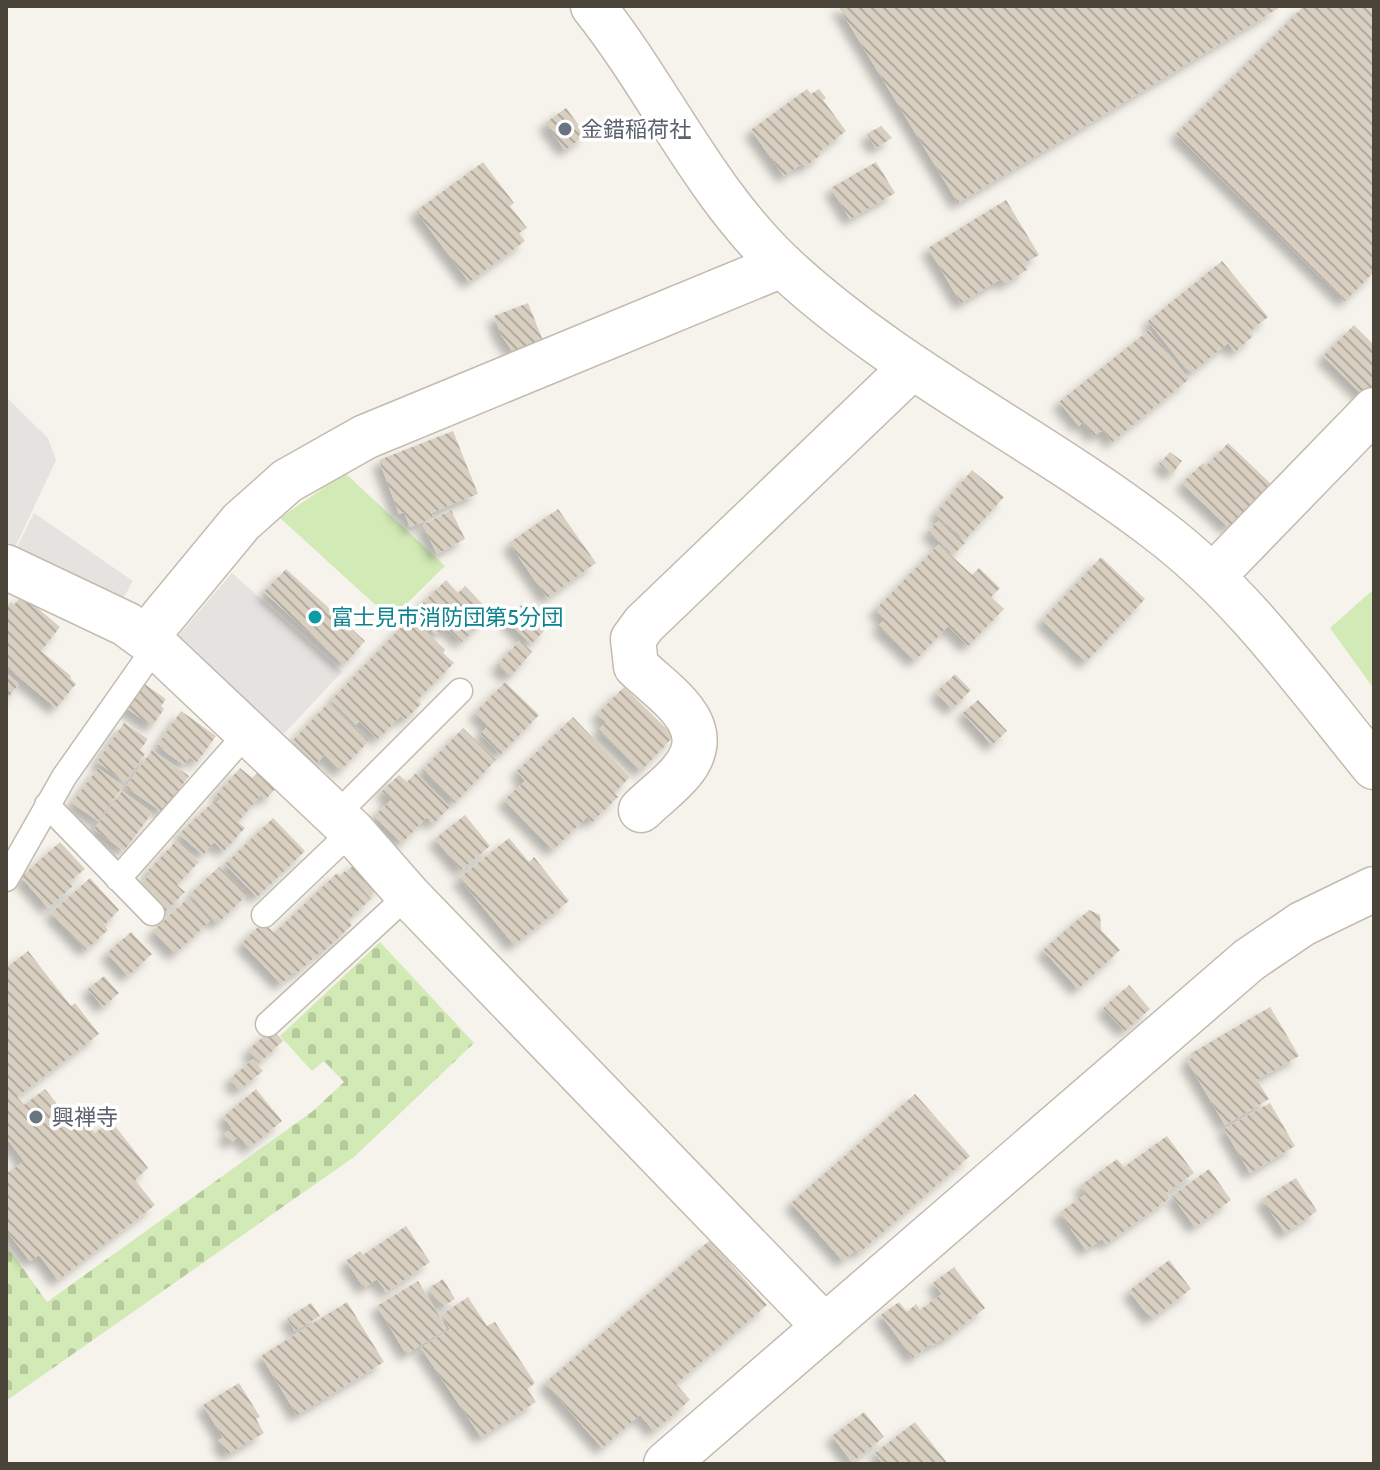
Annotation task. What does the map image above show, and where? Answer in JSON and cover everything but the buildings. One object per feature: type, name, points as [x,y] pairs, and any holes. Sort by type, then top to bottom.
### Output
[{"type":"street","points":[[593,6],[614,33],[695,159],[748,228],[782,265],[841,317],[911,368],[1104,490],[1213,576],[1374,767]]},
{"type":"street","points":[[151,642],[241,522],[287,481],[365,437],[782,265]]},
{"type":"street","points":[[641,810],[683,771],[695,746],[696,731],[687,715],[636,666],[633,639],[655,613],[911,368]]},
{"type":"street","points":[[1213,576],[1374,410]]},
{"type":"street","points":[[9,573],[126,624],[151,642],[344,823],[408,895],[825,1327]]},
{"type":"street","points":[[666,1464],[1249,960],[1302,924],[1374,889]]},
{"type":"lane","points":[[6,879],[47,805],[151,642]]},
{"type":"lane","points":[[264,915],[460,691]]},
{"type":"lane","points":[[118,879],[248,732]]},
{"type":"lane","points":[[47,805],[152,913]]},
{"type":"lane","points":[[268,1024],[408,895]]},
{"type":"green space","points":[[345,473],[445,566],[391,619],[280,518]]},
{"type":"green space","points":[[1374,589],[1374,689],[1330,628]]},
{"type":"green space","points":[[380,942],[474,1043],[354,1157],[6,1401],[6,1245],[47,1302],[313,1111],[344,1082],[324,1061],[312,1071],[280,1036]]},
{"type":"shaded area","points":[[6,397],[48,438],[56,460],[13,552],[6,549]]},
{"type":"shaded area","points":[[34,513],[133,581],[119,606],[14,553]]},
{"type":"shaded area","points":[[232,573],[342,672],[280,738],[173,642]]},
{"type":"place","name":"金錯稲荷社","points":[[565,129]]},
{"type":"place","name":"富士見市消防団第5分団","points":[[315,617]]},
{"type":"place","name":"興禅寺","points":[[36,1117]]}]
